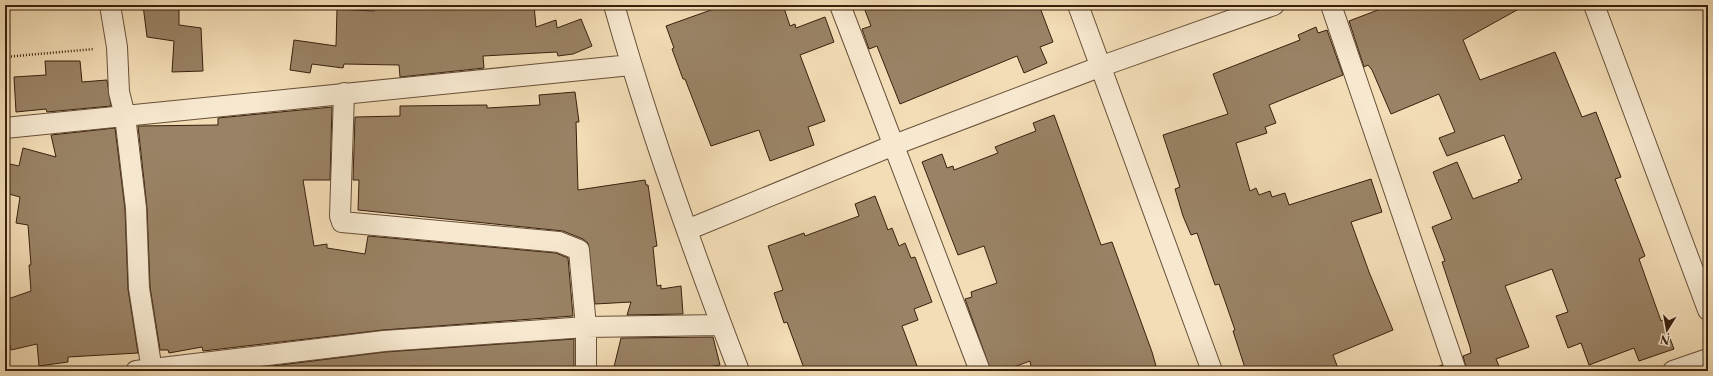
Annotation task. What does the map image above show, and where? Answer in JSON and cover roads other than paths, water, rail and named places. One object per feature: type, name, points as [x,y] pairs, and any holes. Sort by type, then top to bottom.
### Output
[{"type":"street","points":[[110,5],[117,47],[119,92],[125,116],[136,208],[146,370],[384,342],[586,327],[721,325]]},
{"type":"street","points":[[614,5],[631,65],[687,230],[739,371]]},
{"type":"street","points":[[840,5],[980,371]]},
{"type":"street","points":[[1078,5],[1102,66],[1212,371]]},
{"type":"street","points":[[687,230],[894,145],[1102,66],[1274,5]]},
{"type":"street","points":[[1331,5],[1456,371]]},
{"type":"street","points":[[1594,5],[1708,310]]},
{"type":"street","points":[[5,128],[631,65]]},
{"type":"street","points":[[344,94],[340,216],[342,222],[559,242],[571,245],[579,250],[586,327],[586,371]]},
{"type":"street","points":[[1673,371],[1708,359]]}]
